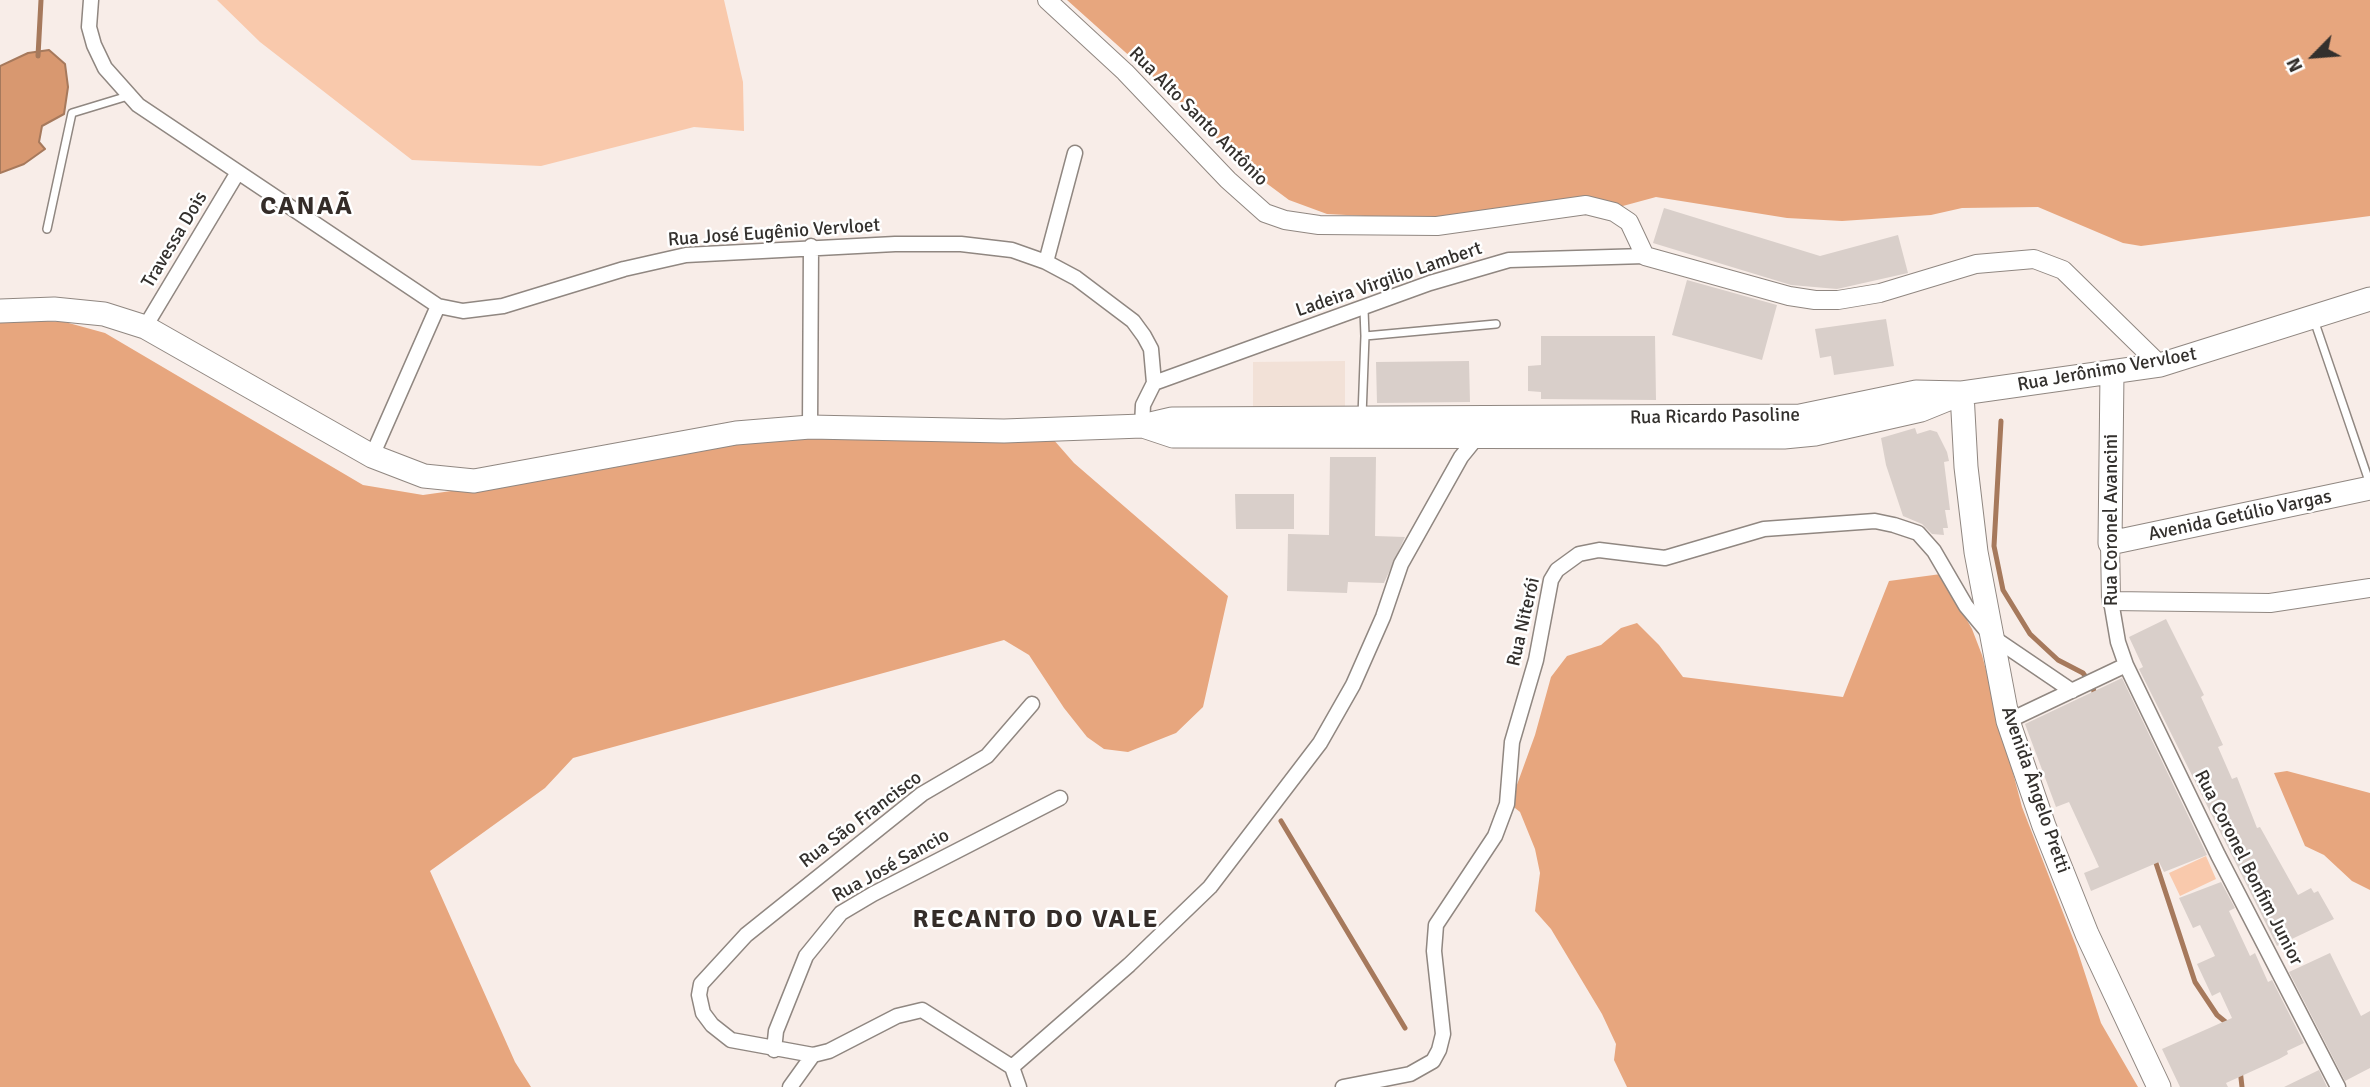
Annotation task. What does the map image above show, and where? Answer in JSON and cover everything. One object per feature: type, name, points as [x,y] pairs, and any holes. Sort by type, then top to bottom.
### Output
[{"type":"main road","name":"Rua Jerônimo Vervloet","points":[[1962,393],[2160,365],[2370,299]]},
{"type":"main road","points":[[0,311],[54,309],[104,314],[145,327],[372,456],[424,476],[474,481],[542,471],[606,455],[736,433],[810,427],[1004,431],[1142,426]]},
{"type":"main road","name":"Rua Coronel Avancini","points":[[2110,543],[2112,373]]},
{"type":"main road","name":"Rua Ricardo Pasoline","points":[[1142,426],[1172,419],[1784,418],[1916,392],[1962,393]]},
{"type":"main road","name":"Rua Ricardo Pasoline","points":[[1142,426],[1173,436],[1802,435],[1921,410],[1962,393]]},
{"type":"main road","name":"Avenida Ângelo Pretti","points":[[1962,393],[1966,467],[1991,636],[2008,720],[2044,826],[2082,922],[2159,1087]]},
{"type":"main road","name":"Avenida Getúlio Vargas","points":[[2110,543],[2370,486]]},
{"type":"street","name":"Rua José Eugênio Vervloet","points":[[90,0],[89,27],[94,45],[105,68],[128,96],[438,306],[463,311],[503,306],[624,269],[686,255],[811,246],[961,244],[1012,250],[1046,262],[1076,278],[1133,321],[1152,349],[1154,383],[1143,405],[1142,426]]},
{"type":"street","name":"Rua Alto Santo Antônio","points":[[1047,0],[1125,72],[1228,180],[1265,213],[1285,220],[1319,225],[1437,226],[1586,205],[1614,212],[1629,222],[1645,256]]},
{"type":"street","points":[[1046,262],[1075,153]]},
{"type":"street","name":"Travessa Dois","points":[[145,327],[238,172]]},
{"type":"street","points":[[810,427],[811,246]]},
{"type":"street","name":"Ladeira Virgilio Lambert","points":[[1154,383],[1364,310],[1430,283],[1509,260],[1645,256]]},
{"type":"street","points":[[1645,256],[1789,296],[1838,300],[1880,293],[1976,264],[2034,259],[2063,270],[2160,365]]},
{"type":"street","points":[[372,456],[438,306]]},
{"type":"street","points":[[1012,1067],[1129,965],[1210,887],[1320,743],[1358,673],[1383,617],[1401,564],[1461,457],[1478,436]]},
{"type":"street","name":"Rua Niterói","points":[[1343,1087],[1410,1074],[1433,1061],[1439,1049],[1443,1024],[1434,951],[1436,925],[1481,860],[1503,816],[1512,742],[1536,660],[1551,580],[1567,561],[1587,551],[1599,550],[1665,558],[1764,529],[1875,522],[1917,533],[1934,551],[1966,606],[1991,636]]},
{"type":"street","name":"Rua Coronel Avancini","points":[[2110,543],[2111,601],[2118,642],[2126,665]]},
{"type":"street","points":[[2111,601],[2270,603],[2370,588]]},
{"type":"street","points":[[1991,636],[2085,685]]},
{"type":"street","points":[[2008,720],[2126,665]]},
{"type":"street","name":"Rua Coronel Bonfim Junior","points":[[2126,665],[2212,842],[2337,1087]]},
{"type":"street","name":"Rua São Francisco","points":[[774,1050],[731,1040],[712,1026],[703,1013],[699,995],[701,984],[714,968],[783,904],[904,807],[987,756],[1032,704]]},
{"type":"street","name":"Rua José Sancio","points":[[774,1050],[776,1031],[806,956],[842,913],[1060,797]]},
{"type":"street","points":[[774,1050],[813,1055],[829,1051],[897,1016],[922,1010],[1012,1067],[1019,1087]]},
{"type":"street","points":[[790,1087],[813,1055]]},
{"type":"lane","points":[[47,229],[72,113],[128,96]]},
{"type":"lane","points":[[1362,419],[1364,310]]},
{"type":"lane","points":[[2313,319],[2370,486]]},
{"type":"lane","points":[[1365,336],[1496,324]]},
{"type":"shaded area","points":[[217,0],[724,0],[743,82],[744,131],[694,127],[541,166],[412,160],[260,42]]},
{"type":"shaded area","points":[[1067,0],[2370,0],[2370,216],[2141,246],[2123,243],[2038,207],[1962,208],[1931,215],[1842,221],[1787,218],[1656,197],[1608,210],[1442,220],[1327,214],[1289,200],[1250,171],[1172,94]]},
{"type":"shaded area","points":[[49,50],[65,64],[68,87],[64,114],[42,126],[39,142],[45,149],[24,164],[0,173],[0,66],[28,53]]},
{"type":"shaded area","points":[[0,322],[65,322],[105,333],[363,485],[423,495],[600,470],[774,433],[1053,439],[1074,463],[1228,596],[1203,707],[1176,733],[1128,752],[1104,749],[1087,737],[1029,655],[1004,640],[573,758],[545,788],[430,871],[515,1062],[531,1087],[0,1087]]},
{"type":"shaded area","points":[[1345,361],[1345,409],[1253,410],[1253,362]]},
{"type":"shaded area","points":[[1941,574],[1972,629],[1982,655],[2022,807],[2076,946],[2101,1023],[2138,1087],[1627,1087],[1614,1060],[1616,1044],[1602,1014],[1551,929],[1535,911],[1540,873],[1535,849],[1520,812],[1510,804],[1535,735],[1551,677],[1567,656],[1601,645],[1621,628],[1637,623],[1659,645],[1683,677],[1843,697],[1889,581]]},
{"type":"shaded area","points":[[2287,771],[2370,793],[2370,890],[2352,881],[2324,855],[2305,846],[2274,773]]},
{"type":"shaded area","points":[[2206,856],[2216,879],[2180,896],[2169,873]]},
{"type":"building","points":[[1664,208],[1820,256],[1898,235],[1908,273],[1837,289],[1791,285],[1653,243]]},
{"type":"building","points":[[1687,280],[1777,305],[1762,360],[1672,335]]},
{"type":"building","points":[[1886,319],[1894,366],[1834,375],[1831,356],[1820,358],[1815,329]]},
{"type":"building","points":[[1541,336],[1655,336],[1656,400],[1541,399],[1541,392],[1528,391],[1528,366],[1541,365]]},
{"type":"building","points":[[1469,361],[1470,402],[1377,403],[1376,362]]},
{"type":"building","points":[[1915,428],[1917,434],[1930,430],[1937,432],[1947,452],[1949,461],[1944,462],[1950,510],[1945,510],[1948,528],[1943,528],[1944,535],[1932,534],[1922,524],[1903,516],[1886,465],[1881,438]]},
{"type":"building","points":[[1330,457],[1376,457],[1375,536],[1405,537],[1384,583],[1348,582],[1347,593],[1287,591],[1288,534],[1329,535]]},
{"type":"building","points":[[1235,494],[1294,494],[1294,529],[1236,529]]},
{"type":"building","points":[[2166,619],[2204,695],[2201,697],[2223,745],[2218,747],[2232,779],[2237,777],[2257,828],[2260,827],[2298,895],[2311,888],[2314,893],[2318,891],[2334,919],[2277,946],[2139,669],[2143,667],[2129,637]]},
{"type":"building","points":[[2122,678],[2207,855],[2164,872],[2159,862],[2091,891],[2084,873],[2099,867],[2069,802],[2056,807],[2025,724]]},
{"type":"building","points":[[2221,882],[2235,908],[2229,911],[2250,956],[2255,953],[2268,982],[2272,980],[2304,1043],[2287,1051],[2288,1054],[2279,1059],[2226,1083],[2228,1087],[2180,1087],[2162,1049],[2232,1018],[2220,992],[2212,996],[2197,964],[2215,956],[2200,925],[2193,928],[2179,898]]},
{"type":"building","points":[[2330,953],[2361,1016],[2370,1011],[2370,1068],[2345,1081],[2289,972]]},
{"type":"building","points":[[2319,1070],[2327,1087],[2284,1087]]},
{"type":"waterway","points":[[38,56],[41,0]]},
{"type":"waterway","points":[[2001,421],[1994,546],[2003,590],[2030,634],[2058,660],[2083,673],[2093,687],[2095,697]]},
{"type":"waterway","points":[[1281,821],[1405,1028]]},
{"type":"waterway","points":[[2154,857],[2195,982],[2217,1015],[2228,1024]]},
{"type":"waterway","points":[[2240,1069],[2242,1087]]},
{"type":"district","name":"CANAÃ","points":[[307,207]]},
{"type":"district","name":"RECANTO DO VALE","points":[[1036,920]]}]
